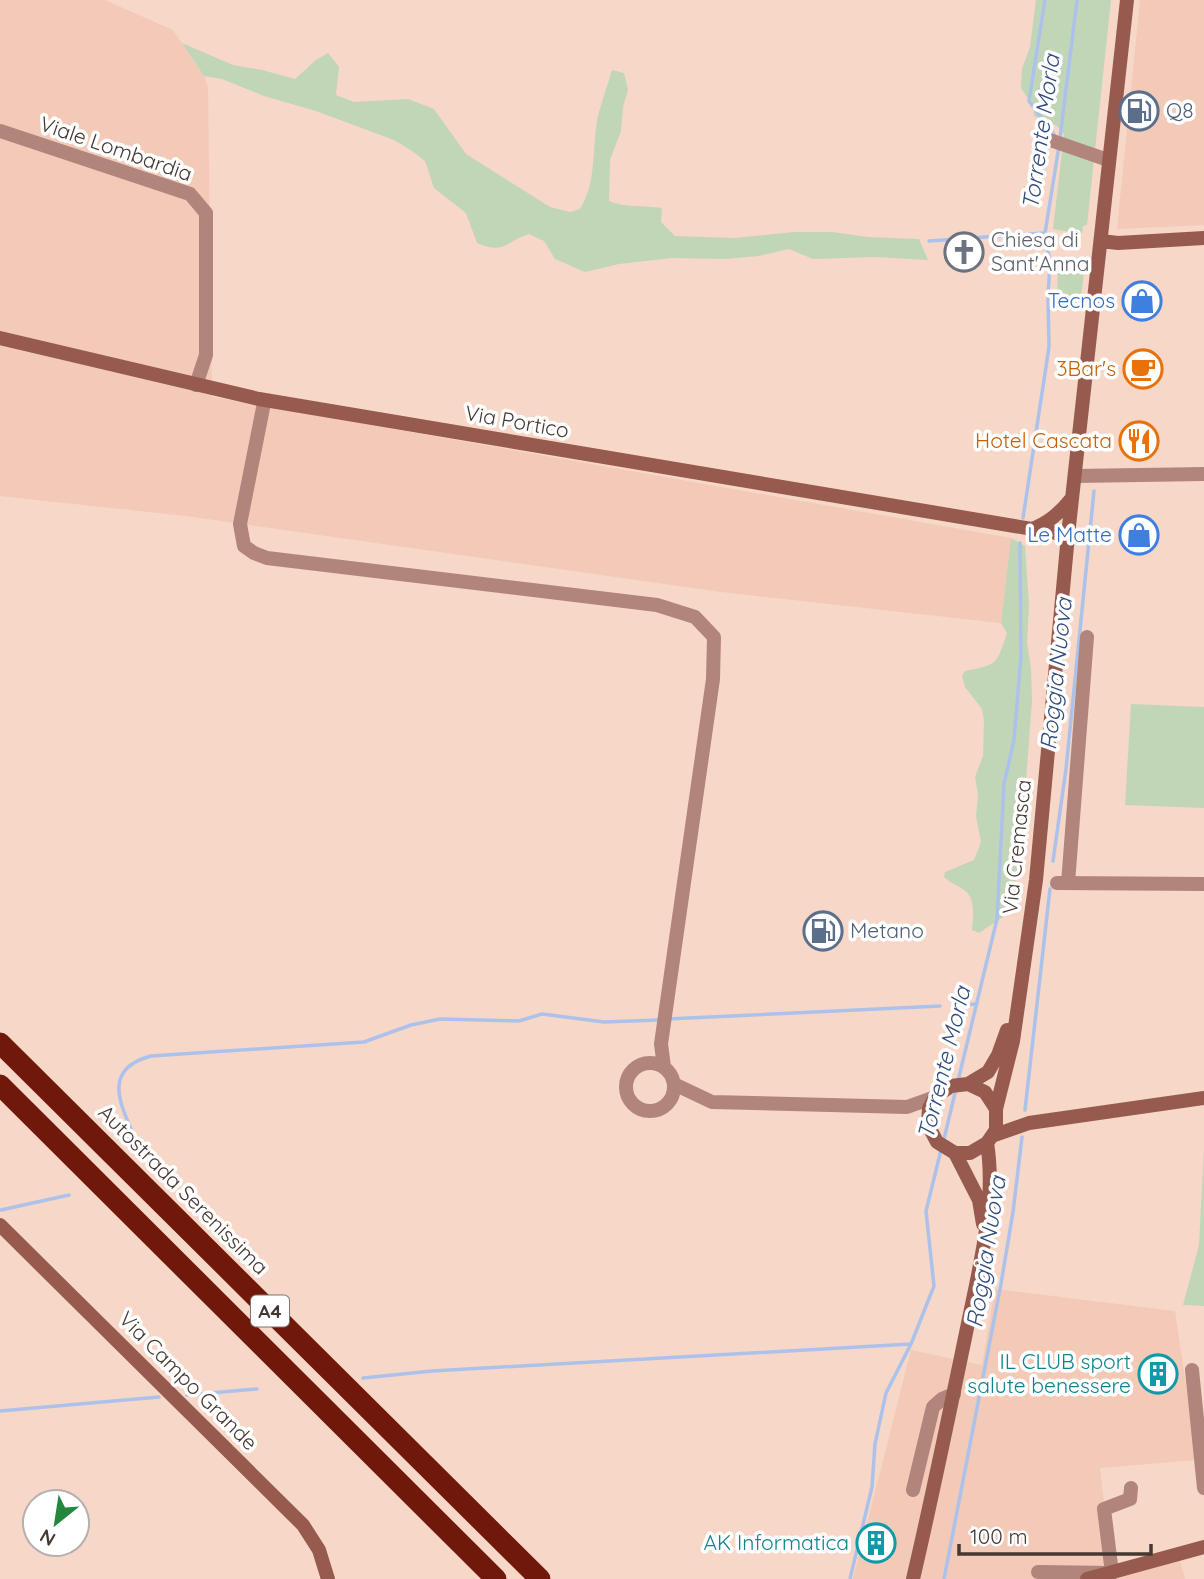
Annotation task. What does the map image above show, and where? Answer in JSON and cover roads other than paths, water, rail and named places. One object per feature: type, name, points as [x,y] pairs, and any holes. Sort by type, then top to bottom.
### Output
[{"type":"highway","name":"Autostrada Serenissima","points":[[0,1043],[540,1579]]},
{"type":"highway","name":"A4","points":[[0,1085],[496,1579]]},
{"type":"main road","name":"Via Cremasca","points":[[913,1579],[954,1394],[990,1206],[990,1140],[1021,996],[1036,880],[1068,535],[1127,0]]},
{"type":"main road","points":[[1101,241],[1118,243],[1204,238]]},
{"type":"main road","name":"Via Portico","points":[[0,338],[259,399],[1068,535]]},
{"type":"main road","points":[[1030,530],[1047,523],[1060,513],[1072,498]]},
{"type":"main road","name":"Via Cremasca","points":[[935,1097],[988,1072],[998,1055],[1021,996]]},
{"type":"main road","points":[[962,1085],[985,1092],[997,1115],[1028,1123]]},
{"type":"main road","points":[[928,1119],[929,1108],[935,1097]]},
{"type":"main road","points":[[946,1148],[970,1153],[990,1140],[1028,1123],[1204,1098]]},
{"type":"main road","name":"Via Cremasca","points":[[928,1119],[931,1133],[946,1148],[979,1200],[984,1232]]},
{"type":"main road","name":"Via Campo Grande","points":[[0,1225],[303,1525],[319,1550],[328,1579]]},
{"type":"main road","points":[[1087,1579],[1204,1546]]},
{"type":"street","name":"Viale Lombardia","points":[[0,131],[190,194],[206,212],[206,355],[196,385]]},
{"type":"street","points":[[1053,141],[1108,160]]},
{"type":"street","points":[[259,399],[264,403],[240,524],[244,546],[254,553],[267,558],[657,605],[695,617],[714,636],[713,679],[661,1044],[664,1067]]},
{"type":"street","points":[[1075,476],[1204,474]]},
{"type":"street","points":[[1087,637],[1073,807],[1063,883],[1204,884]]},
{"type":"street","points":[[647,1063],[661,1044]]},
{"type":"street","points":[[668,1103],[674,1090],[669,1071],[647,1063],[639,1065],[628,1078],[626,1086],[631,1102],[646,1110],[654,1110],[693,1094]]},
{"type":"street","points":[[674,1084],[712,1102],[907,1107],[935,1097]]},
{"type":"street","points":[[907,1107],[928,1119]]},
{"type":"street","points":[[1192,1370],[1204,1488]]},
{"type":"street","points":[[913,1490],[933,1406],[954,1394]]},
{"type":"street","points":[[1038,1572],[1112,1573],[1104,1508],[1130,1499],[1130,1488]]},
{"type":"waterway","name":"Roggia Nuova","points":[[1045,0],[1029,101],[1055,136]]},
{"type":"waterway","name":"Torrente Morla","points":[[1060,138],[1077,0]]},
{"type":"waterway","name":"Torrente Morla","points":[[1023,518],[1049,347],[1050,263],[1045,233],[1059,146]]},
{"type":"waterway","points":[[929,241],[1045,233]]},
{"type":"waterway","name":"Roggia Nuova","points":[[1053,861],[1066,769],[1094,491]]},
{"type":"waterway","name":"Torrente Morla","points":[[958,1081],[997,919],[1004,784],[1014,740],[1021,657],[1020,543]]},
{"type":"waterway","name":"Roggia Nuova","points":[[1025,1110],[1050,889]]},
{"type":"waterway","points":[[961,1005],[977,1004]]},
{"type":"waterway","points":[[667,1019],[940,1006]]},
{"type":"waterway","points":[[126,1139],[132,1131],[122,1107],[119,1086],[121,1076],[137,1061],[151,1056],[364,1042],[411,1025],[440,1019],[519,1021],[542,1014],[604,1022],[659,1020]]},
{"type":"waterway","name":"Torrente Morla","points":[[943,1143],[956,1089]]},
{"type":"waterway","name":"Roggia Nuova","points":[[944,1579],[1001,1284],[1022,1137]]},
{"type":"waterway","name":"Torrente Morla","points":[[850,1579],[872,1487],[875,1444],[886,1393],[911,1344],[934,1286],[926,1211],[941,1150]]},
{"type":"waterway","points":[[1,1210],[69,1195]]},
{"type":"waterway","points":[[363,1378],[432,1371],[911,1344]]},
{"type":"waterway","points":[[187,1395],[257,1389]]},
{"type":"waterway","points":[[0,1411],[159,1397]]},
{"type":"place","name":"Q8","points":[[1139,111]]},
{"type":"place","name":"Chiesa di Sant'Anna","points":[[964,252]]},
{"type":"place","name":"Tecnos","points":[[1142,301]]},
{"type":"place","name":"3Bar's","points":[[1143,369]]},
{"type":"place","name":"Hotel Cascata","points":[[1139,441]]},
{"type":"place","name":"Le Matte","points":[[1139,535]]},
{"type":"place","name":"Metano","points":[[823,931]]},
{"type":"place","name":"IL CLUB sport salute benessere","points":[[1158,1374]]},
{"type":"place","name":"AK Informatica","points":[[876,1543]]}]
